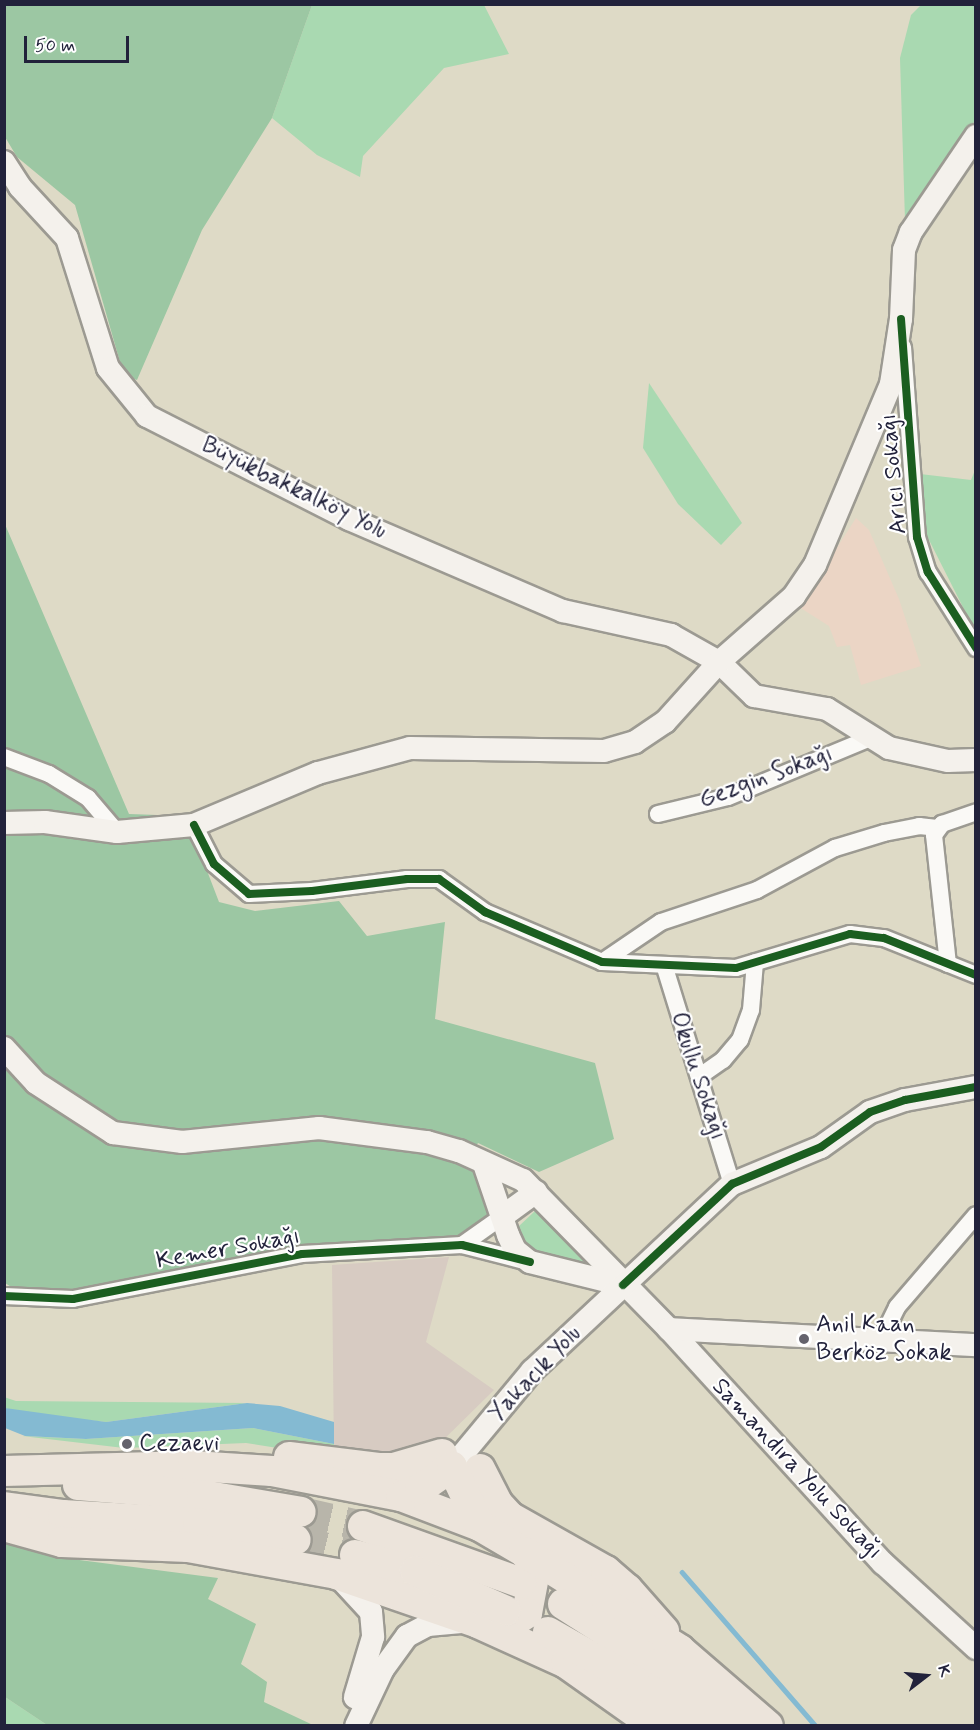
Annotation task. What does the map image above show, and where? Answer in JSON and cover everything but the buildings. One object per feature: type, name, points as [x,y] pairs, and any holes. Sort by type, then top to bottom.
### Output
[{"type":"highway","points":[[193,1466],[214,1457],[242,1453],[394,1468],[458,1463]]},
{"type":"highway","points":[[401,1496],[420,1490],[458,1463]]},
{"type":"highway","points":[[458,1463],[480,1526]]},
{"type":"highway","points":[[458,1463],[510,1517],[606,1571],[627,1588],[680,1650]]},
{"type":"highway","points":[[4,1471],[193,1466],[272,1471],[347,1488],[401,1496],[480,1526],[524,1552],[680,1650],[768,1725]]},
{"type":"highway","points":[[4,1477],[202,1495],[298,1526],[63,1515],[4,1507]]},
{"type":"highway","points":[[347,1488],[327,1494],[310,1506],[303,1526],[308,1550],[316,1561],[415,1571],[506,1611]]},
{"type":"highway","points":[[4,1526],[62,1542],[188,1547],[346,1564],[566,1663],[655,1725]]},
{"type":"highway","points":[[363,1526],[521,1583]]},
{"type":"highway","points":[[478,1623],[512,1623],[527,1613],[536,1566],[524,1552]]},
{"type":"highway","points":[[563,1604],[657,1664],[736,1725]]},
{"type":"highway","points":[[549,1632],[644,1686],[696,1725]]},
{"type":"main road","points":[[4,823],[45,822],[117,832],[194,825],[318,773],[410,748],[604,751],[635,742],[665,722],[719,663],[794,596],[814,566],[891,384],[901,319],[904,250],[911,232],[975,136]]},
{"type":"main road","name":"Büyükbakkalköy Yolu","points":[[4,162],[20,187],[67,238],[108,368],[147,416],[350,519],[563,611],[671,635],[719,663],[754,696],[827,709],[889,748],[948,761],[975,760]]},
{"type":"main road","name":"Samandıra Yolu Sokağı","points":[[4,1048],[36,1083],[113,1133],[182,1142],[319,1128],[428,1143],[459,1151],[523,1180],[623,1285],[669,1329],[883,1563],[975,1648]]},
{"type":"main road","points":[[732,1184],[821,1147],[870,1112],[904,1100],[975,1087]]},
{"type":"main road","points":[[484,1164],[515,1250],[530,1262]]},
{"type":"main road","name":"Yakacık Yolu","points":[[458,1463],[532,1371],[732,1184]]},
{"type":"main road","points":[[503,1216],[536,1192]]},
{"type":"main road","name":"Kemer Sokağı","points":[[530,1262],[623,1285]]},
{"type":"main road","points":[[669,1329],[882,1338],[975,1345]]},
{"type":"main road","points":[[344,1725],[364,1676],[373,1637],[370,1612],[346,1564]]},
{"type":"main road","points":[[356,1725],[383,1669],[407,1636],[428,1625],[453,1621],[478,1623]]},
{"type":"street","name":"Arıcı Sokağı","points":[[901,319],[917,537],[928,572],[975,648]]},
{"type":"street","name":"Gezgin Sokağı","points":[[658,814],[728,797],[873,737]]},
{"type":"street","points":[[4,757],[49,774],[88,798],[117,832]]},
{"type":"street","points":[[602,962],[661,922],[757,890],[835,848],[892,831],[919,826],[937,828],[975,812]]},
{"type":"street","points":[[194,825],[214,864],[249,894],[439,879],[485,912],[602,962],[665,968],[736,968],[850,934],[884,938],[975,975]]},
{"type":"street","points":[[937,828],[934,844],[948,963]]},
{"type":"street","points":[[700,1076],[723,1060],[740,1040],[751,1010],[755,962]]},
{"type":"street","name":"Okullu Sokağı","points":[[665,968],[732,1184]]},
{"type":"street","points":[[882,1338],[897,1307],[975,1215]]},
{"type":"street","points":[[462,1245],[503,1216]]},
{"type":"street","name":"Kemer Sokağı","points":[[4,1296],[73,1299],[302,1254],[462,1245],[530,1262]]},
{"type":"shaded area","points":[[856,518],[869,530],[899,599],[921,666],[861,685],[850,645],[837,647],[829,626],[799,607]]},
{"type":"shaded area","points":[[449,1257],[426,1342],[494,1390],[433,1450],[334,1457],[332,1265]]},
{"type":"green space","points":[[5,5],[312,5],[272,118],[202,230],[137,380],[129,377],[120,362],[75,205],[17,157],[5,137]]},
{"type":"green space","points":[[312,5],[484,5],[509,54],[444,68],[363,156],[360,177],[317,155],[272,118]]},
{"type":"green space","points":[[921,5],[975,5],[975,120],[958,151],[905,221],[900,58],[911,15]]},
{"type":"green space","points":[[649,383],[742,523],[721,545],[678,504],[643,448]]},
{"type":"green space","points":[[975,470],[975,631],[927,536],[920,474],[971,480]]},
{"type":"green space","points":[[4,522],[129,814],[186,816],[219,902],[255,911],[339,901],[367,936],[445,922],[435,1019],[595,1063],[614,1139],[539,1172],[478,1143],[466,1163],[491,1185],[498,1220],[446,1241],[317,1252],[98,1296],[21,1293],[5,1283]]},
{"type":"green space","points":[[535,1211],[551,1213],[599,1271],[532,1250],[520,1241],[518,1227]]},
{"type":"green space","points":[[4,1397],[16,1401],[247,1403],[106,1422],[27,1414],[5,1408]]},
{"type":"green space","points":[[253,1428],[334,1444],[334,1457],[246,1443],[124,1448],[22,1436],[86,1439]]},
{"type":"green space","points":[[4,1538],[64,1558],[218,1578],[208,1599],[256,1624],[241,1664],[267,1682],[264,1702],[313,1725],[47,1725],[5,1697]]},
{"type":"green space","points":[[5,1697],[47,1725],[5,1725]]},
{"type":"water","points":[[247,1403],[280,1406],[334,1422],[334,1444],[253,1428],[86,1439],[25,1436],[5,1428],[5,1408],[106,1422]]},
{"type":"waterway","points":[[682,1572],[816,1726]]},
{"type":"tunnel","points":[[301,1512],[363,1526]]},
{"type":"tunnel","points":[[296,1540],[355,1555]]},
{"type":"cycle path","points":[[901,319],[917,537],[928,572],[976,648]]},
{"type":"cycle path","points":[[194,825],[214,864],[249,894],[312,891],[407,879],[439,879],[485,912],[602,962],[736,968],[850,934],[884,938],[976,975]]},
{"type":"cycle path","points":[[623,1285],[732,1184],[821,1147],[870,1112],[905,1100],[976,1087]]},
{"type":"cycle path","points":[[4,1296],[73,1299],[302,1254],[462,1245],[530,1262]]},
{"type":"place","name":"Anil Kaan Berköz Sokak","points":[[804,1339]]},
{"type":"place","name":"Cezaevi","points":[[127,1444]]}]
